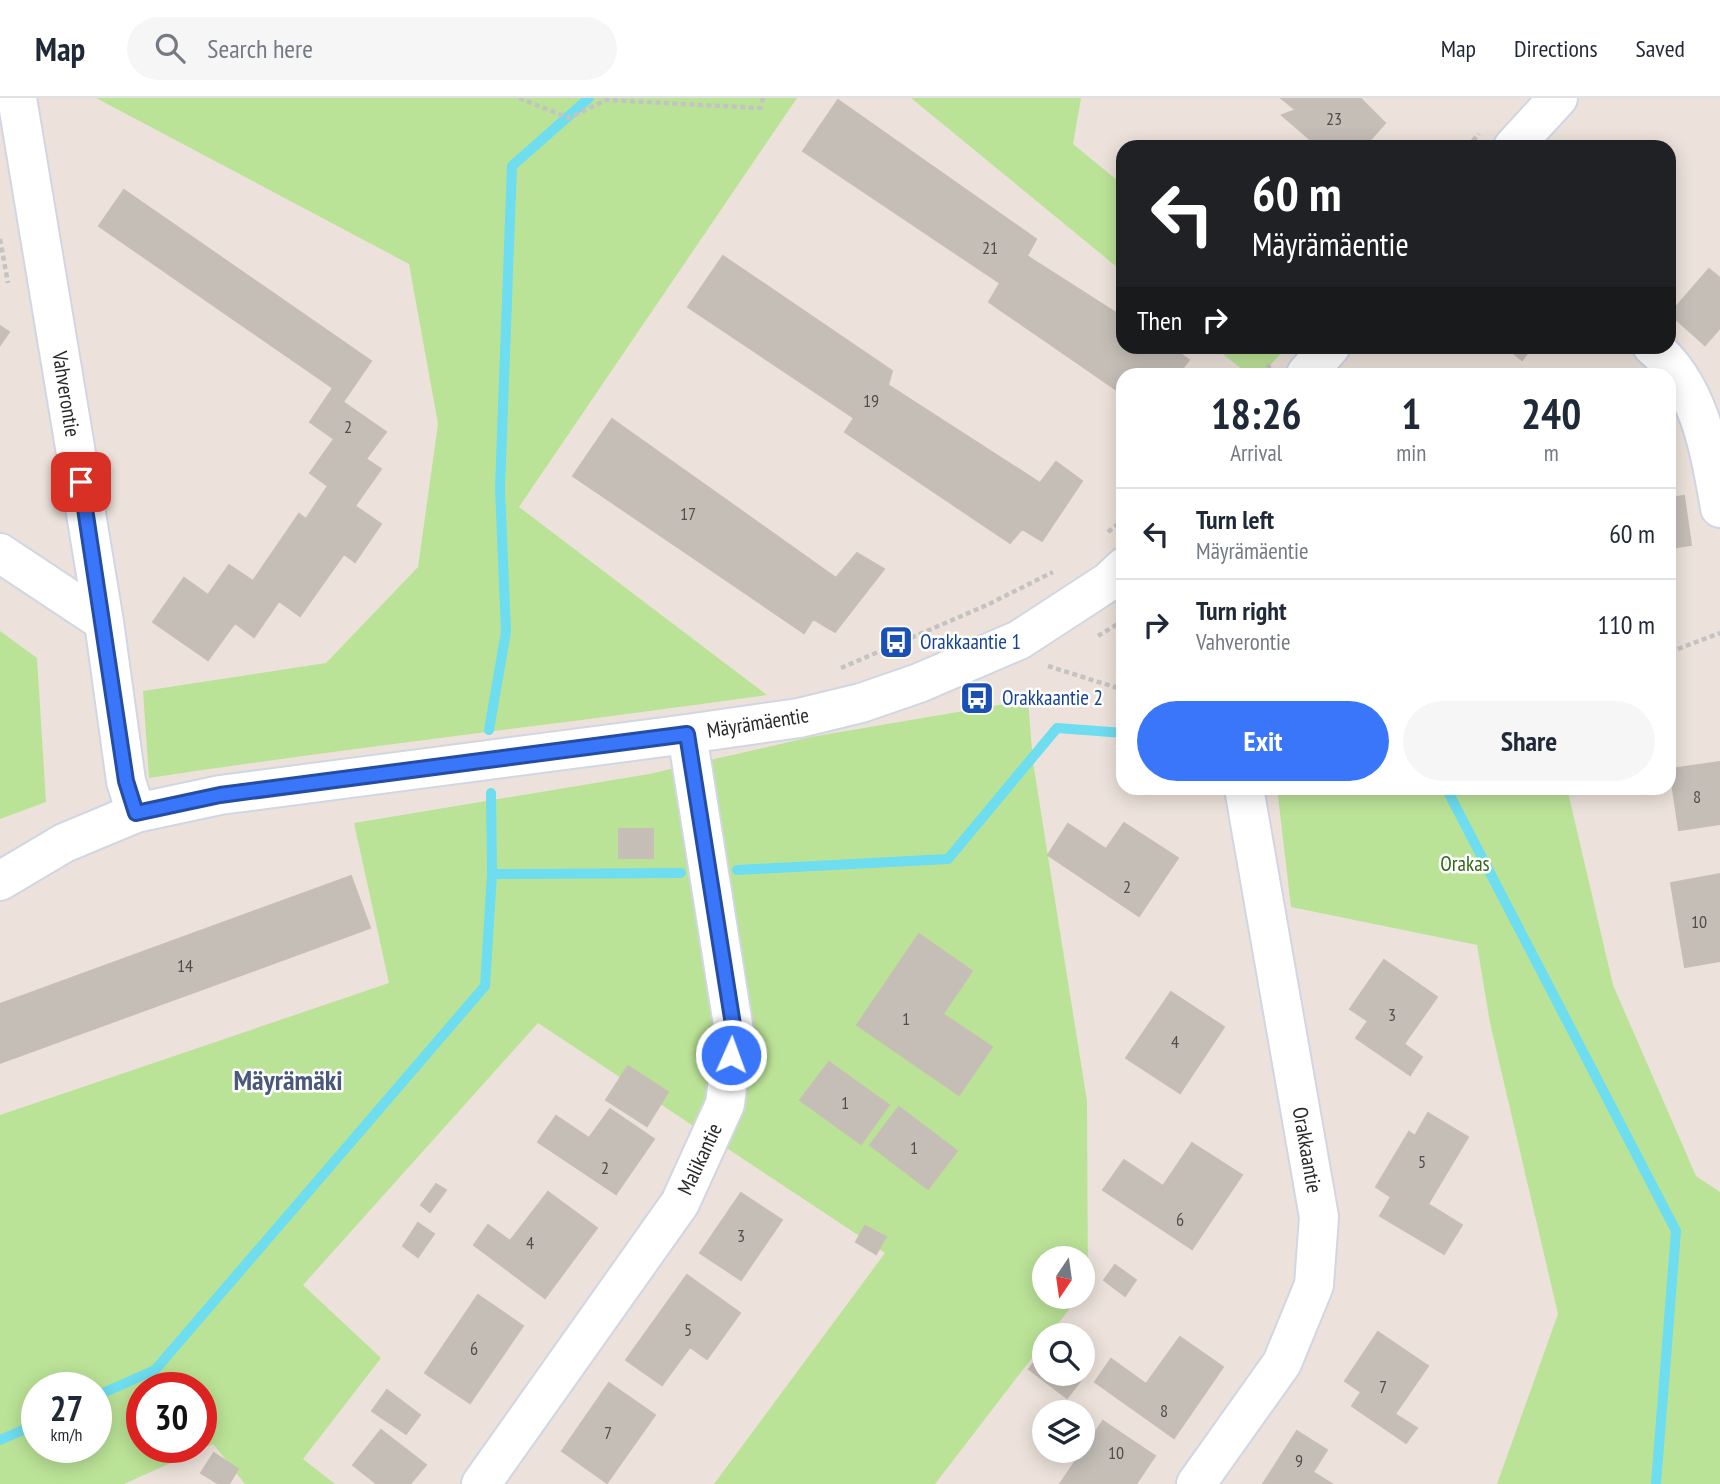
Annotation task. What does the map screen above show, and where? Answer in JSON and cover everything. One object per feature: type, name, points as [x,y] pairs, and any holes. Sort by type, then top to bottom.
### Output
[{"type":"street","name":"Vahverontie","points":[[17,98],[104,622],[126,781],[136,813]]},
{"type":"street","points":[[1519,140],[1558,98]]},
{"type":"street","points":[[1311,368],[1324,354]]},
{"type":"street","points":[[1661,354],[1672,368]]},
{"type":"street","points":[[1676,374],[1692,399],[1709,443],[1720,509]]},
{"type":"street","name":"Mäyrämäentie","points":[[0,881],[64,843],[136,813],[220,795],[799,718],[861,703],[919,683],[1019,640],[1108,582],[1114,551]]},
{"type":"street","points":[[0,553],[104,622]]},
{"type":"street","name":"Malikantie","points":[[481,1484],[680,1203],[725,1104],[734,1031],[687,734]]},
{"type":"street","name":"Orakkaantie","points":[[1196,1484],[1282,1363],[1314,1284],[1319,1217],[1245,795]]},
{"type":"path","points":[[519,98],[569,118],[606,100],[760,108],[763,98]]},
{"type":"path","points":[[830,674],[987,605],[1054,571]]},
{"type":"path","points":[[1676,650],[1720,632]]},
{"type":"path","points":[[1047,666],[1116,688]]},
{"type":"green space","points":[[96,98],[797,98],[519,507],[767,695],[149,778],[143,691],[326,663],[418,567],[438,424],[409,264]]},
{"type":"green space","points":[[911,98],[1081,98],[1073,144],[1116,179],[1116,266]]},
{"type":"green space","points":[[1223,354],[1281,354],[1268,368],[1240,368]]},
{"type":"green space","points":[[0,631],[37,658],[46,802],[0,819]]},
{"type":"green space","points":[[1028,700],[1033,762],[1087,1101],[1088,1246],[1032,1246],[1032,1309],[1070,1309],[1058,1323],[1032,1323],[1032,1358],[935,1484],[714,1484],[885,1253],[538,1023],[303,1285],[381,1358],[303,1459],[335,1484],[245,1484],[217,1449],[217,1372],[126,1372],[126,1463],[171,1463],[124,1484],[0,1484],[0,1115],[389,983],[354,823],[649,774],[811,737]]},
{"type":"green space","name":"Orakas","points":[[1278,795],[1569,795],[1613,985],[1696,1176],[1720,1192],[1720,1484],[1497,1484],[1558,1314],[1490,1023],[1477,945],[1291,907]]},
{"type":"building","points":[[1281,98],[1360,98],[1385,123],[1370,140],[1311,140],[1282,115],[1296,110]]},
{"type":"building","points":[[838,100],[1036,239],[1027,256],[1116,313],[1116,354],[1180,354],[1189,360],[1183,368],[1116,368],[1116,389],[989,302],[1000,283],[803,151]]},
{"type":"building","points":[[124,190],[371,361],[343,402],[386,432],[366,459],[381,469],[355,506],[381,524],[355,562],[344,554],[300,616],[279,601],[254,637],[235,623],[208,660],[153,622],[184,578],[208,595],[229,565],[253,581],[299,514],[306,519],[328,486],[310,473],[334,439],[310,422],[333,388],[99,226]]},
{"type":"building","points":[[723,256],[892,371],[888,385],[1040,483],[1056,462],[1082,481],[1042,541],[1022,529],[1010,543],[845,432],[854,418],[688,307]]},
{"type":"building","points":[[1709,269],[1720,278],[1720,328],[1705,345],[1676,319],[1676,307]]},
{"type":"building","points":[[0,326],[9,332],[0,345]]},
{"type":"building","points":[[1515,354],[1527,354],[1522,360]]},
{"type":"building","points":[[612,419],[836,578],[857,553],[884,569],[835,632],[813,619],[804,633],[573,476]]},
{"type":"building","points":[[1684,496],[1691,545],[1676,547],[1676,497]]},
{"type":"building","points":[[1720,762],[1720,824],[1679,830],[1674,795],[1676,795],[1676,768]]},
{"type":"building","points":[[1124,823],[1178,858],[1139,916],[1048,855],[1068,824],[1106,849]]},
{"type":"building","points":[[619,829],[653,829],[653,858],[619,858]]},
{"type":"building","points":[[1720,874],[1720,961],[1685,967],[1671,883]]},
{"type":"building","points":[[351,876],[370,928],[0,1063],[0,1004]]},
{"type":"building","points":[[919,934],[972,971],[943,1014],[992,1047],[959,1095],[857,1025]]},
{"type":"building","points":[[1384,960],[1437,997],[1404,1044],[1422,1057],[1410,1075],[1356,1038],[1368,1021],[1350,1009]]},
{"type":"building","points":[[1171,992],[1224,1027],[1180,1093],[1126,1058]]},
{"type":"building","points":[[829,1062],[889,1105],[861,1144],[800,1100]]},
{"type":"building","points":[[628,1066],[668,1092],[647,1126],[606,1100]]},
{"type":"building","points":[[899,1107],[957,1151],[928,1189],[870,1145]]},
{"type":"building","points":[[610,1109],[654,1139],[616,1194],[538,1142],[556,1116],[589,1138]]},
{"type":"building","points":[[1428,1113],[1468,1137],[1428,1204],[1462,1225],[1444,1254],[1380,1216],[1391,1197],[1376,1187],[1409,1132],[1415,1136]]},
{"type":"building","points":[[1192,1143],[1242,1175],[1192,1249],[1103,1190],[1124,1160],[1163,1186]]},
{"type":"building","points":[[436,1184],[446,1190],[430,1212],[421,1205]]},
{"type":"building","points":[[548,1192],[597,1228],[545,1298],[474,1245],[488,1225],[510,1241]]},
{"type":"building","points":[[741,1193],[782,1220],[741,1280],[700,1253]]},
{"type":"building","points":[[418,1223],[434,1234],[418,1257],[403,1246]]},
{"type":"building","points":[[865,1226],[886,1237],[876,1254],[856,1242]]},
{"type":"building","points":[[1115,1265],[1136,1280],[1125,1296],[1104,1280]]},
{"type":"building","points":[[687,1275],[740,1313],[707,1359],[690,1347],[662,1385],[626,1360]]},
{"type":"building","points":[[478,1295],[523,1326],[470,1403],[425,1373]]},
{"type":"building","points":[[1378,1332],[1428,1366],[1395,1414],[1417,1428],[1406,1443],[1352,1406],[1361,1392],[1345,1381]]},
{"type":"building","points":[[1180,1337],[1223,1367],[1174,1438],[1095,1382],[1111,1359],[1146,1384]]},
{"type":"building","points":[[609,1383],[655,1415],[607,1483],[562,1451]]},
{"type":"building","points":[[1051,1386],[1076,1386],[1067,1398]]},
{"type":"building","points":[[387,1390],[420,1415],[406,1434],[372,1411]]},
{"type":"building","points":[[1103,1421],[1155,1456],[1136,1484],[1060,1484],[1074,1463],[1095,1463],[1095,1433]]},
{"type":"building","points":[[381,1430],[426,1465],[410,1484],[377,1484],[353,1465]]},
{"type":"building","points":[[1297,1431],[1327,1450],[1313,1472],[1332,1484],[1263,1484]]},
{"type":"building","points":[[217,1455],[238,1469],[229,1484],[219,1484],[201,1473],[208,1463],[217,1463]]},
{"type":"waterway","points":[[489,730],[506,632],[500,488],[512,166],[589,98]]},
{"type":"waterway","points":[[737,870],[948,859],[1057,728],[1116,732]]},
{"type":"waterway","points":[[112,1389],[155,1370],[485,986],[492,874],[491,793]]},
{"type":"waterway","points":[[1450,795],[1676,1231],[1656,1484]]},
{"type":"waterway","points":[[492,874],[681,873]]},
{"type":"waterway","points":[[0,1440],[21,1431]]},
{"type":"place","name":"Orakkaantie 1","points":[[896,642]]},
{"type":"place","name":"Orakkaantie 2","points":[[977,698]]},
{"type":"district","name":"Mäyrämäki","points":[[288,1080]]},
{"type":"route","points":[[81,482],[126,781],[136,813],[220,795],[687,734],[734,1031],[731,1055]]}]
